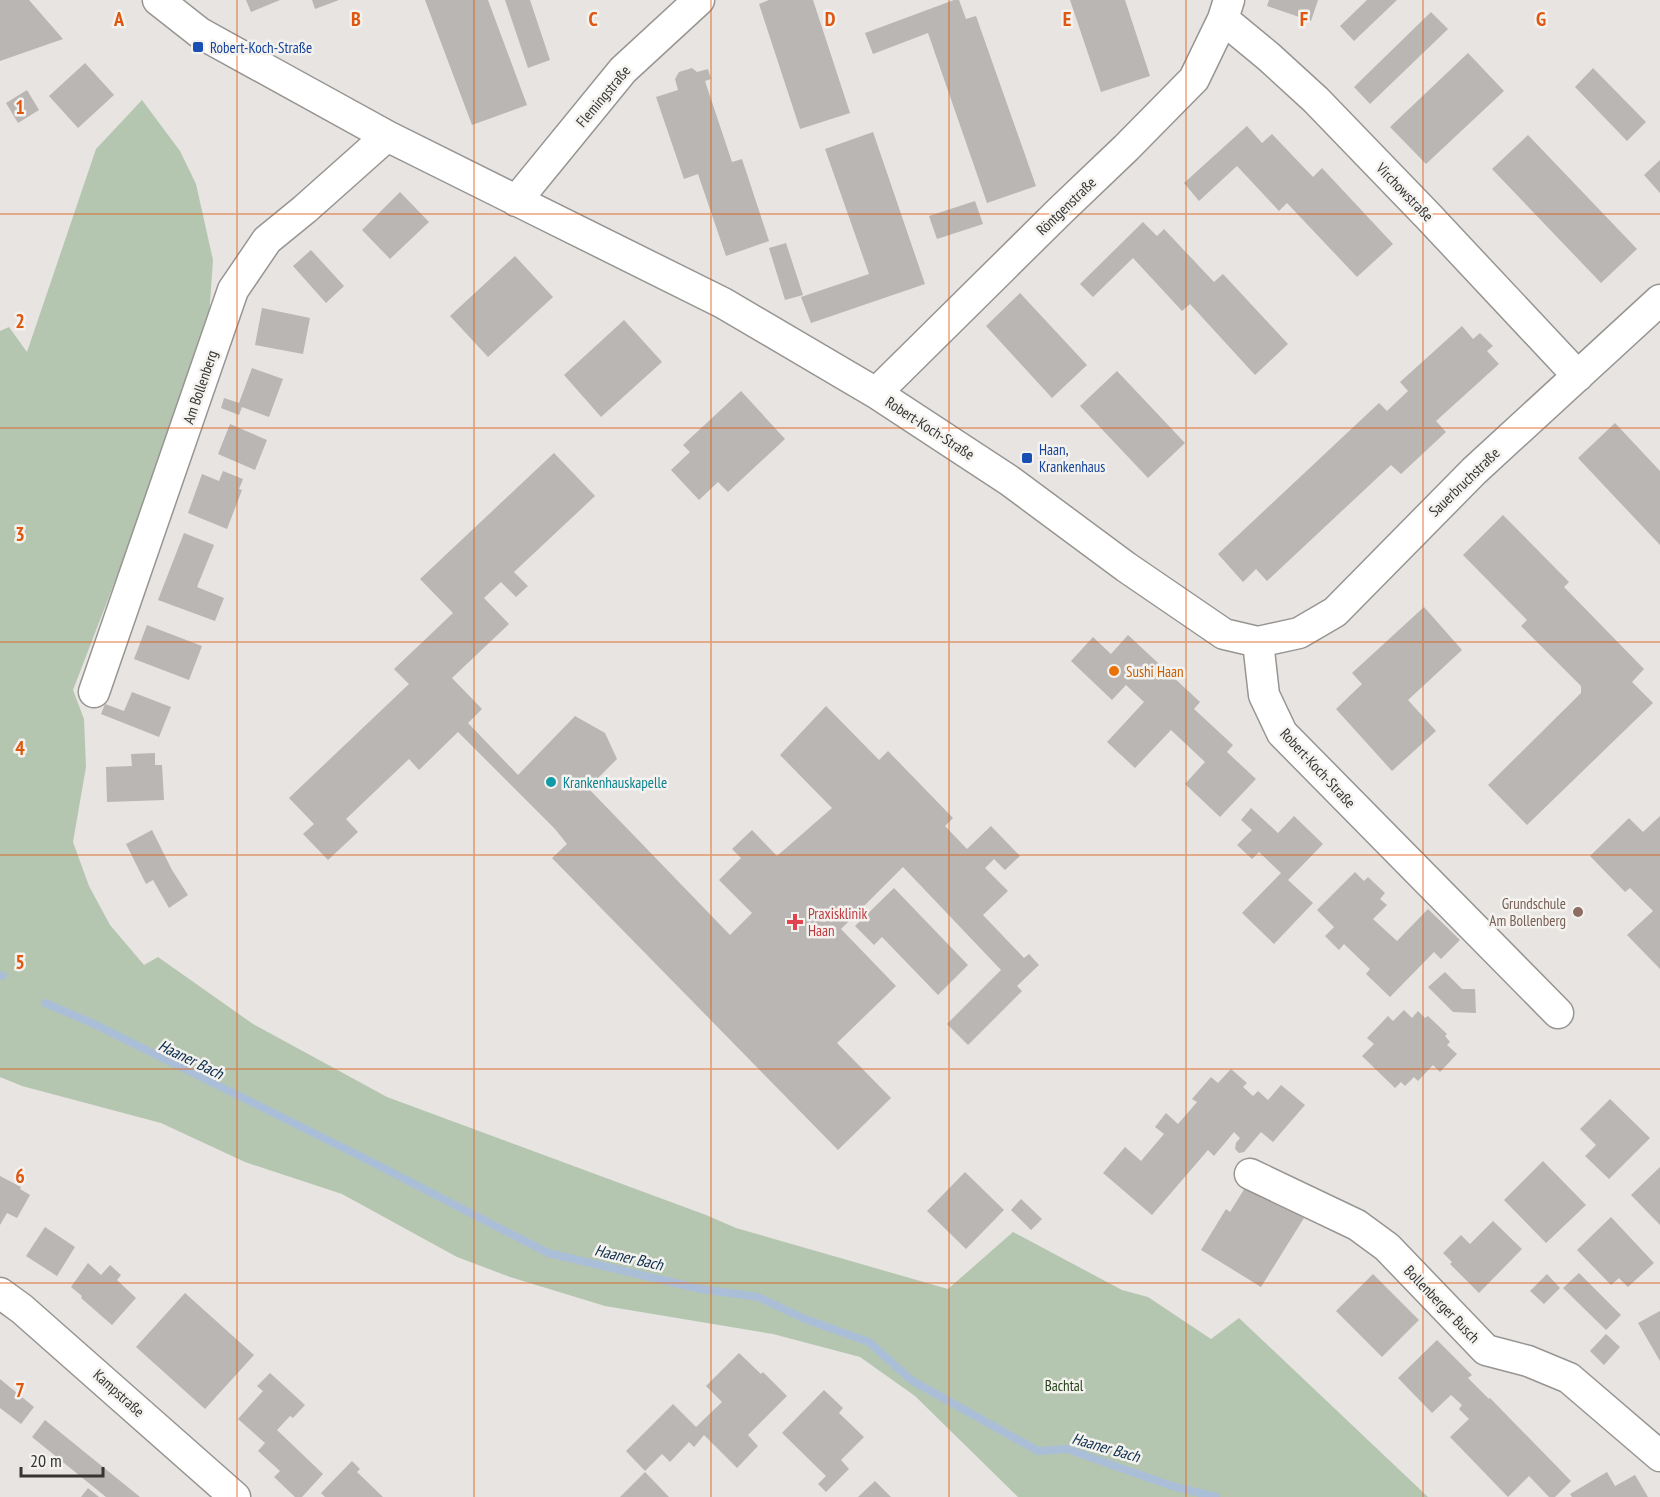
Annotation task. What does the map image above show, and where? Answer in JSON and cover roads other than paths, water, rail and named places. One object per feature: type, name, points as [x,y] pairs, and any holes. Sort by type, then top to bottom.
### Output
[{"type":"street","name":"Robert-Koch-Straße","points":[[158,0],[200,33],[387,136],[723,303],[876,393],[1010,481],[1126,567],[1224,634],[1258,642],[1264,695],[1282,733],[1558,1013]]},
{"type":"street","name":"Flemingstraße","points":[[516,201],[623,70],[699,0]]},
{"type":"street","name":"Virchowstraße","points":[[1226,10],[1269,57],[1317,100],[1578,376]]},
{"type":"street","name":"Röntgenstraße","points":[[876,393],[1194,79],[1226,10]]},
{"type":"street","name":"Am Bollenberg","points":[[94,692],[233,290],[267,240],[387,136]]},
{"type":"street","name":"Sauerbruchstraße","points":[[1258,642],[1299,633],[1335,612],[1474,471],[1660,300]]},
{"type":"street","name":"Bollenberger Busch","points":[[1250,1174],[1356,1225],[1387,1247],[1486,1350],[1528,1360],[1569,1378],[1660,1456]]},
{"type":"street","name":"Kampstraße","points":[[0,1293],[22,1309],[235,1497]]},
{"type":"waterway","name":"Haaner Bach","points":[[45,1003],[94,1024],[362,1157],[548,1253],[701,1289],[758,1297],[805,1319],[869,1342],[911,1380],[1038,1451],[1067,1449],[1172,1486],[1216,1497]]},
{"type":"place","name":"Robert-Koch-Straße","points":[[198,47]]},
{"type":"place","name":"Haan, Krankenhaus","points":[[1027,458]]},
{"type":"place","name":"Sushi Haan","points":[[1114,671]]},
{"type":"place","name":"Krankenhauskapelle","points":[[551,782]]},
{"type":"place","name":"Grundschule Am Bollenberg","points":[[1578,912]]},
{"type":"place","name":"Praxisklinik Haan","points":[[795,922]]},
{"type":"park label","name":"Bachtal","points":[[1064,1385]]}]
